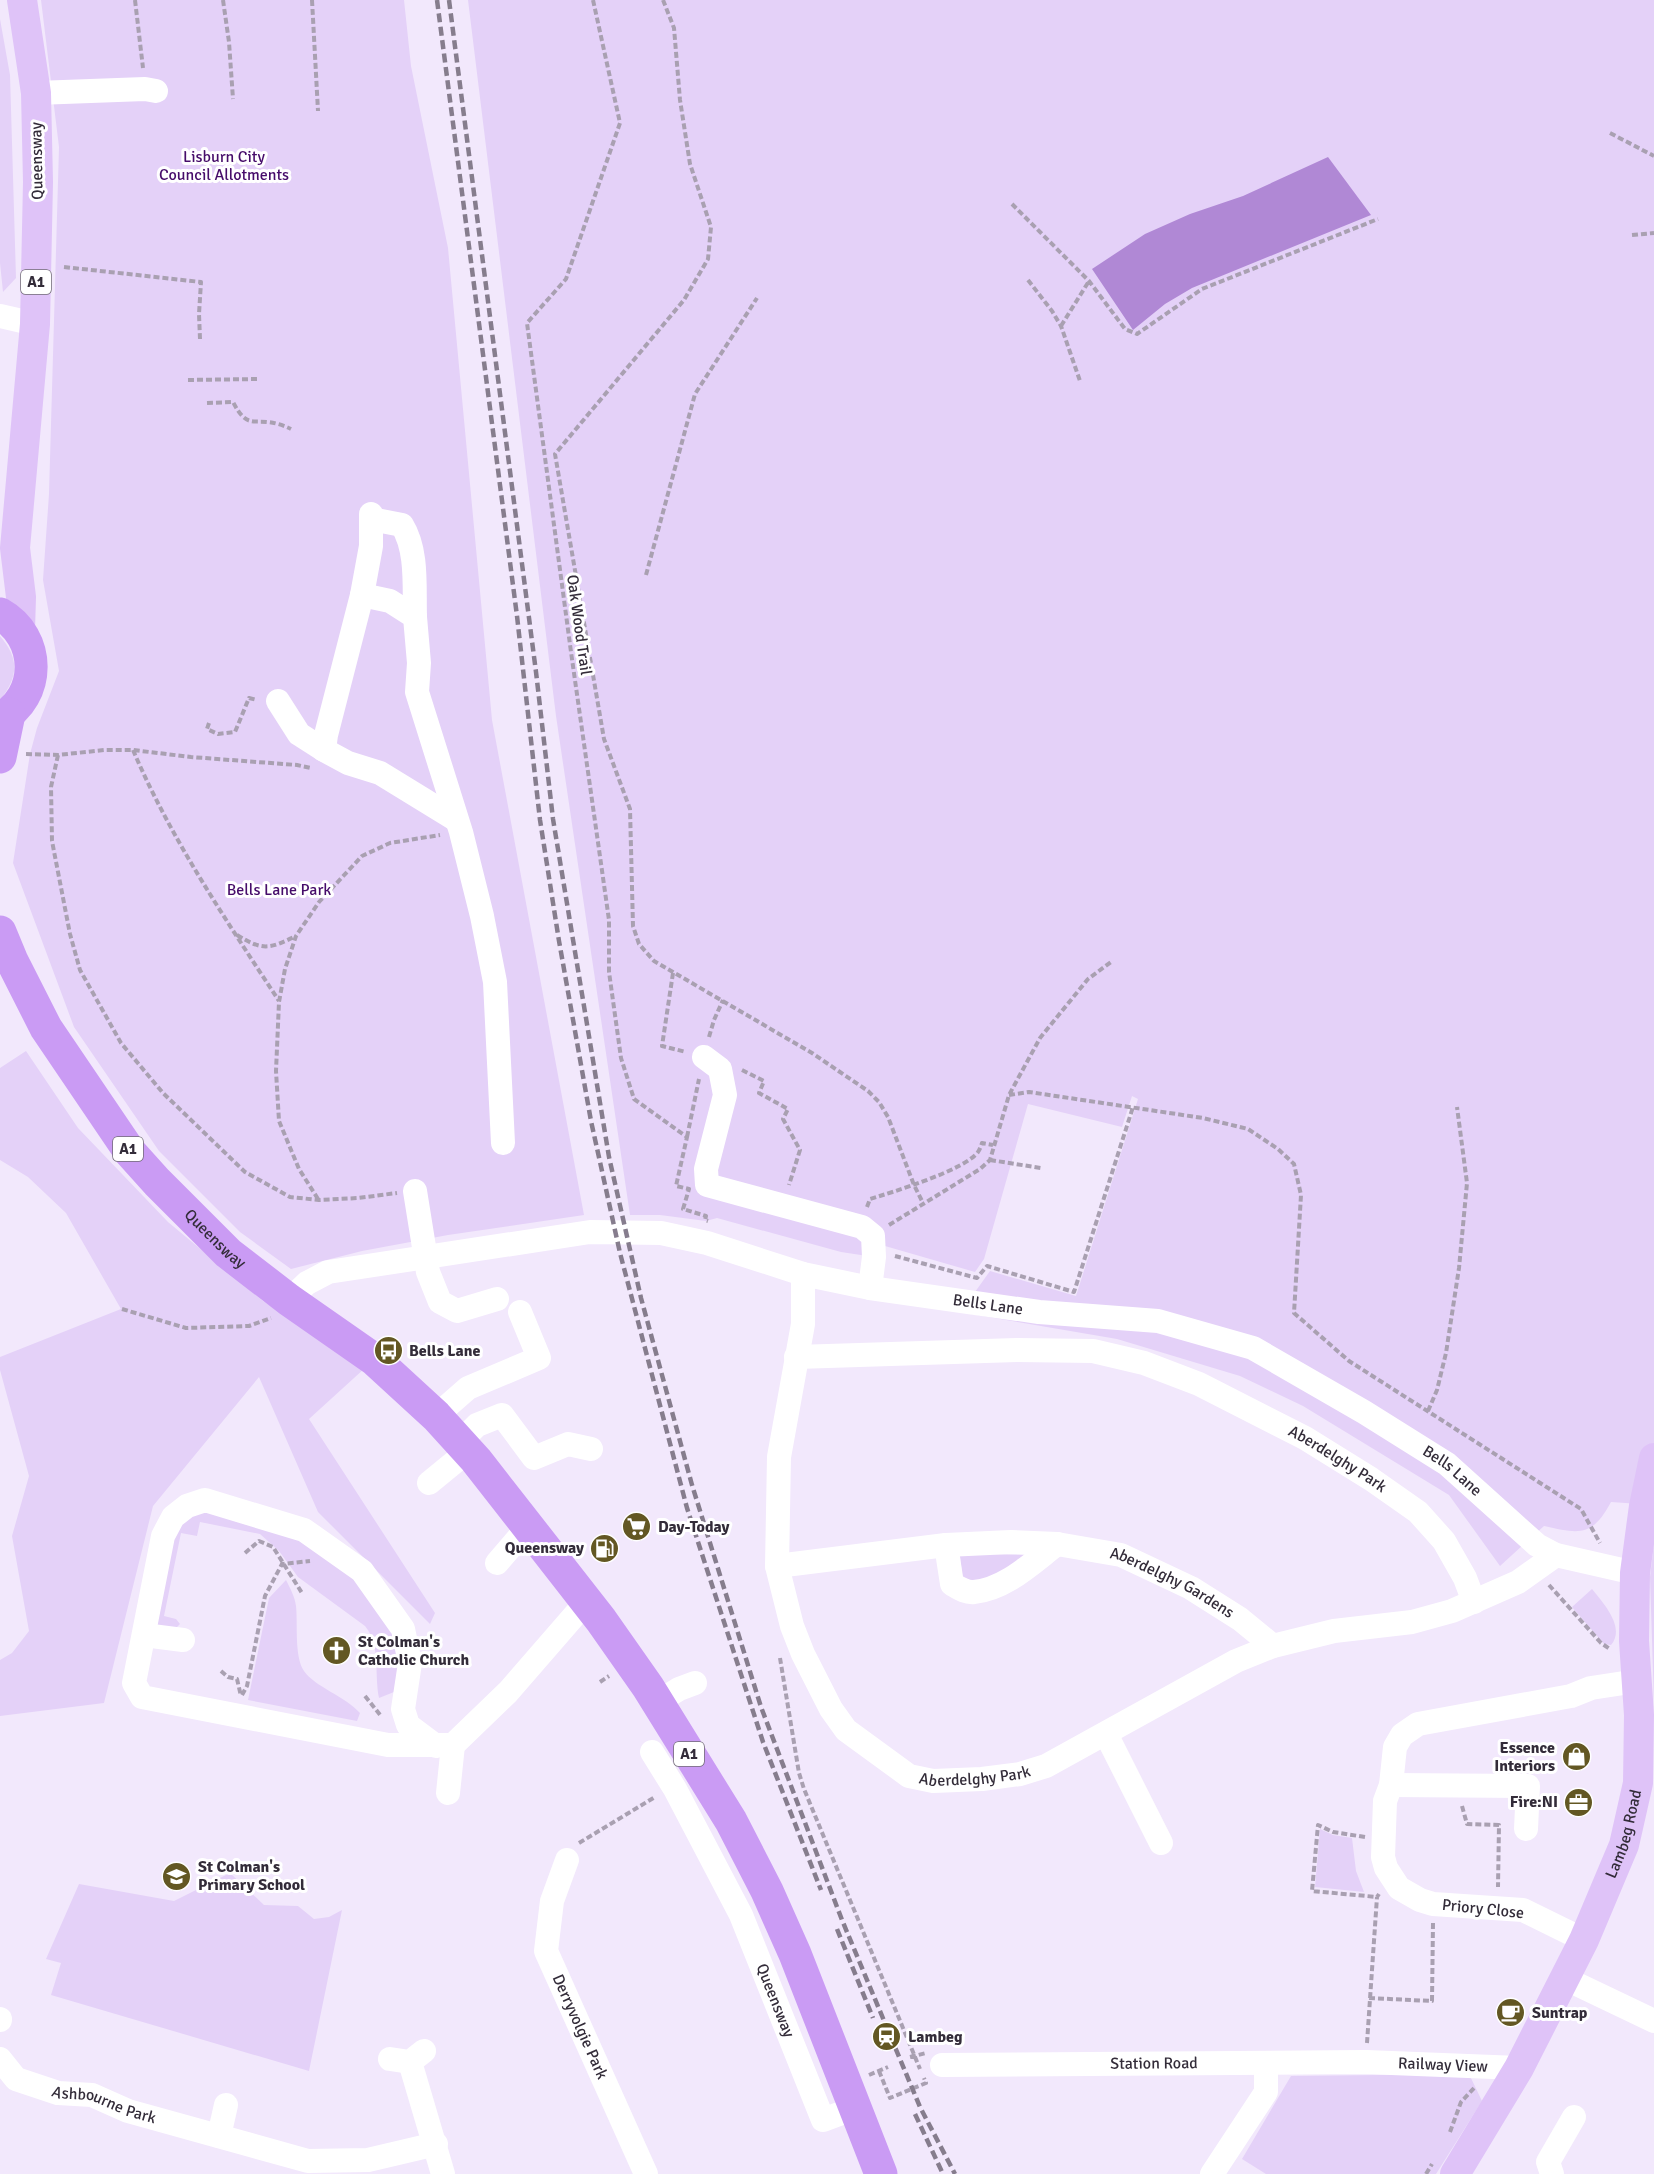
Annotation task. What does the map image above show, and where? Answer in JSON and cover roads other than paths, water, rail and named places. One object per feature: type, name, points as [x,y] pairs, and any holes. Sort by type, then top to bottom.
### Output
[{"type":"highway","name":"A1","points":[[0,755],[4,716],[22,700],[30,684],[32,665],[29,646],[10,622]]},
{"type":"highway","name":"Queensway","points":[[0,932],[46,1028],[130,1152],[228,1253],[294,1304],[375,1360],[436,1416],[464,1447],[587,1601],[658,1702],[688,1781],[731,1821],[767,1891],[795,1954],[881,2174]]},
{"type":"main road","name":"Queensway","points":[[10,622],[21,597],[7,557],[35,324],[38,182],[36,93],[22,0]]},
{"type":"main road","name":"Lambeg Road","points":[[1455,2162],[1519,2068],[1584,1940],[1624,1845],[1646,1782],[1634,1641],[1623,1571],[1644,1506],[1654,1458]]},
{"type":"street","points":[[36,93],[151,90]]},
{"type":"street","points":[[0,316],[35,324]]},
{"type":"street","points":[[322,760],[326,735],[362,595],[371,546],[371,517],[402,525],[409,536],[413,561],[419,663],[417,692],[455,819],[461,832],[482,916],[495,982],[503,1143]]},
{"type":"street","points":[[362,595],[390,601],[415,617]]},
{"type":"street","points":[[278,701],[299,734],[322,760],[348,763],[380,773],[455,819]]},
{"type":"street","points":[[712,1063],[725,1095],[706,1169],[707,1185],[782,1206],[870,1236],[870,1288]]},
{"type":"street","points":[[415,1191],[428,1272],[440,1302],[457,1311],[497,1299]]},
{"type":"street","name":"Bells Lane","points":[[294,1304],[307,1283],[328,1272],[590,1232],[661,1233],[707,1243],[798,1272],[870,1288],[1039,1312],[1158,1321],[1253,1348],[1364,1412],[1447,1464],[1537,1545],[1556,1555],[1623,1571]]},
{"type":"street","points":[[417,1289],[415,1276],[425,1258]]},
{"type":"street","name":"Aberdelghy Park","points":[[798,1272],[803,1324],[779,1457],[777,1566],[792,1626],[831,1709],[846,1730],[909,1776],[933,1781],[982,1779],[1020,1774],[1046,1766],[1236,1661],[1273,1647],[1334,1631],[1412,1622],[1452,1611],[1518,1582],[1556,1555]]},
{"type":"street","points":[[436,1416],[468,1388],[539,1358],[520,1312]]},
{"type":"street","name":"Aberdelghy Park","points":[[796,1357],[1017,1350],[1093,1351],[1144,1363],[1199,1384],[1305,1438],[1371,1479],[1418,1512],[1444,1541],[1465,1578],[1474,1602]]},
{"type":"street","points":[[429,1483],[464,1447],[477,1425],[502,1415],[534,1458],[568,1444],[591,1449]]},
{"type":"street","points":[[445,1745],[408,1725],[403,1709],[410,1663],[403,1629],[363,1571],[304,1530],[205,1500],[187,1506],[173,1517],[163,1536],[134,1683],[142,1697],[239,1706],[388,1745],[445,1745],[508,1692],[587,1601]]},
{"type":"street","points":[[497,1563],[528,1527]]},
{"type":"street","name":"Aberdelghy Gardens","points":[[777,1566],[946,1545],[1011,1542],[1058,1544],[1121,1555],[1191,1588],[1240,1619],[1273,1647]]},
{"type":"street","points":[[946,1545],[952,1584],[963,1591],[974,1593],[1004,1582],[1058,1544]]},
{"type":"street","points":[[144,1635],[183,1640]]},
{"type":"street","points":[[1526,1829],[1528,1786],[1455,1785],[1388,1793],[1395,1747],[1402,1735],[1418,1724],[1571,1696],[1636,1673]]},
{"type":"street","points":[[658,1702],[679,1689],[695,1683]]},
{"type":"street","points":[[1106,1734],[1161,1843]]},
{"type":"street","points":[[445,1745],[448,1793]]},
{"type":"street","name":"Queensway","points":[[652,1752],[688,1781]]},
{"type":"street","name":"Priory Close","points":[[1388,1793],[1383,1839],[1383,1857],[1386,1868],[1384,1889],[1399,1888],[1433,1904],[1523,1910],[1584,1940]]},
{"type":"street","name":"Derryvolgie Park","points":[[568,1872],[552,1901],[546,1951],[646,2174]]},
{"type":"street","points":[[1564,1978],[1654,2021]]},
{"type":"street","points":[[408,2057],[436,2144],[443,2174]]},
{"type":"street","name":"Ashbourne Park","points":[[0,2060],[16,2079],[58,2093],[92,2095],[128,2111],[308,2161],[368,2160],[436,2144]]},
{"type":"street","name":"Railway View","points":[[1366,2062],[1519,2068]]},
{"type":"street","name":"Station Road","points":[[942,2065],[1366,2062]]},
{"type":"street","points":[[1212,2174],[1266,2092],[1266,2063]]},
{"type":"street","points":[[219,2136],[226,2105]]},
{"type":"street","points":[[1552,2174],[1548,2162],[1574,2117]]},
{"type":"railway","points":[[437,0],[517,616],[540,820],[591,1121],[620,1253],[687,1508],[763,1742],[821,1890]]},
{"type":"railway","points":[[449,0],[553,819],[609,1157],[641,1298],[692,1485],[761,1707],[842,1920],[920,2107],[955,2174]]},
{"type":"railway","points":[[837,1929],[873,2018]]},
{"type":"railway","points":[[915,2114],[943,2174]]},
{"type":"place","name":"Bells Lane","points":[[388,1351]]},
{"type":"place","name":"Day-Today","points":[[637,1527]]},
{"type":"place","name":"Queensway","points":[[605,1548]]},
{"type":"place","name":"St Colman's Catholic Church","points":[[337,1651]]},
{"type":"place","name":"Essence Interiors","points":[[1576,1757]]},
{"type":"place","name":"Fire:NI","points":[[1579,1802]]},
{"type":"place","name":"St Colman's Primary School","points":[[177,1876]]},
{"type":"place","name":"Suntrap","points":[[1511,2013]]},
{"type":"place","name":"Lambeg","points":[[887,2037]]},
{"type":"park label","name":"Lisburn City Council Allotments","points":[[224,166]]},
{"type":"park label","name":"Bells Lane Park","points":[[279,890]]}]
